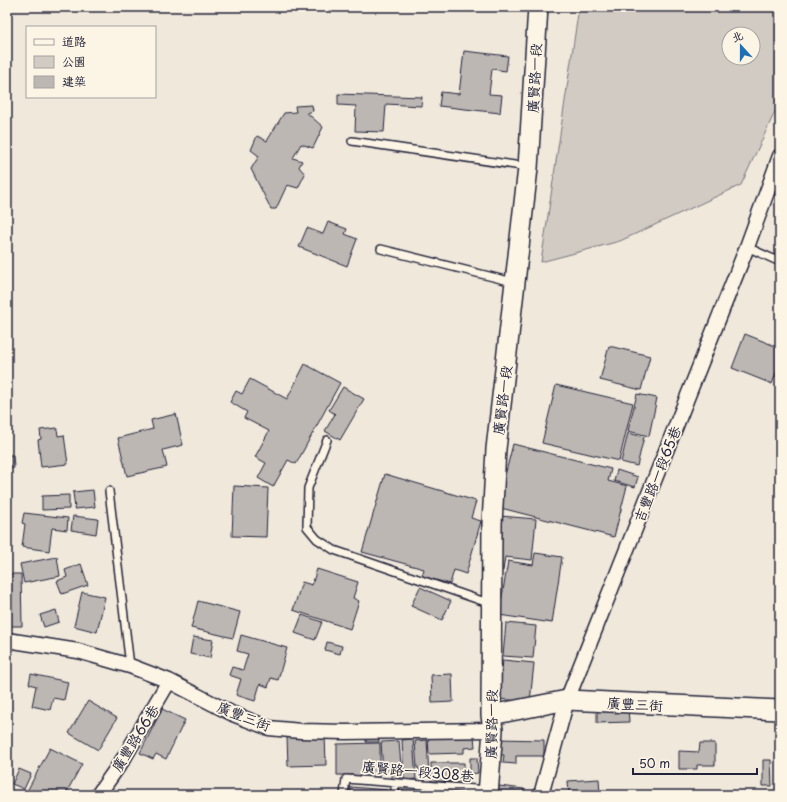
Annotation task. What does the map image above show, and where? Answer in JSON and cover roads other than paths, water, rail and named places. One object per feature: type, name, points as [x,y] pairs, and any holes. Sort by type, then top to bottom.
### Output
[{"type":"street","name":"廣賢路一段","points":[[488,793],[492,722],[492,524],[496,449],[528,168],[538,7]]},
{"type":"street","name":"吉豐路一段65巷","points":[[541,795],[567,700],[747,247],[780,156]]},
{"type":"street","name":"廣豐三街","points":[[7,640],[78,651],[130,666],[169,681],[195,696],[232,714],[269,728],[301,732],[345,732],[492,722],[567,700],[780,710]]},
{"type":"street","name":"廣豐路66巷","points":[[98,795],[124,758],[169,681]]},
{"type":"lane","points":[[352,141],[528,168]]},
{"type":"lane","points":[[747,247],[780,262]]},
{"type":"lane","points":[[381,249],[516,282]]},
{"type":"lane","points":[[326,440],[308,488],[307,527],[317,539],[334,550],[493,605]]},
{"type":"lane","points":[[109,491],[130,666]]},
{"type":"lane","name":"廣賢路一段308巷","points":[[344,795],[346,779],[488,793]]},
{"type":"lane","points":[[394,795],[396,783]]}]
